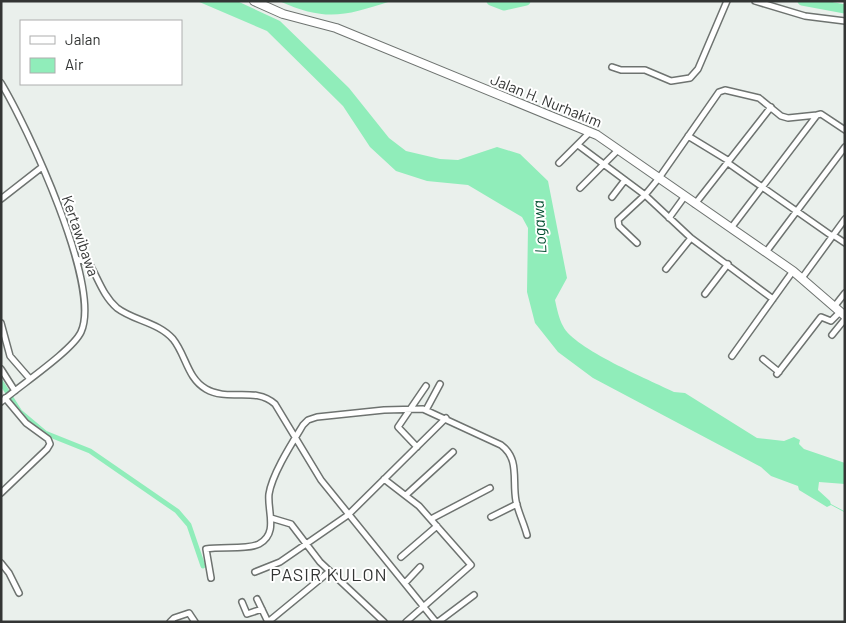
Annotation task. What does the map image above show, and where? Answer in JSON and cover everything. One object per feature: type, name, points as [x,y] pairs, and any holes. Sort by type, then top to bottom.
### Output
[{"type":"main road","name":"Jalan H. Nurhakim","points":[[254,1],[283,14],[336,28],[590,132],[793,271],[841,314]]},
{"type":"street","points":[[612,67],[622,70],[645,70],[672,81],[690,78],[696,73],[727,1]]},
{"type":"street","points":[[755,1],[805,16],[845,21]]},
{"type":"street","name":"Kertawibawa","points":[[1,83],[26,127],[77,259],[84,286],[86,316],[76,340],[4,399]]},
{"type":"street","points":[[637,243],[618,222],[620,218],[646,195],[722,90],[759,98],[788,118],[817,115],[827,117],[845,130]]},
{"type":"street","points":[[696,204],[771,107]]},
{"type":"street","points":[[731,228],[817,115]]},
{"type":"street","points":[[559,163],[590,132]]},
{"type":"street","points":[[688,136],[845,243]]},
{"type":"street","points":[[578,145],[646,195],[691,238],[773,299]]},
{"type":"street","points":[[766,252],[845,147]]},
{"type":"street","points":[[580,188],[618,150]]},
{"type":"street","points":[[1,199],[42,167]]},
{"type":"street","points":[[612,196],[625,180]]},
{"type":"street","points":[[669,218],[685,196]]},
{"type":"street","points":[[802,278],[845,219]]},
{"type":"street","points":[[666,269],[691,238]]},
{"type":"street","points":[[77,259],[89,263],[102,290],[116,307],[131,317],[162,329],[171,337],[177,344],[190,373],[205,388],[227,395],[264,396],[279,409],[321,480],[437,622],[474,595]]},
{"type":"street","points":[[705,294],[728,264]]},
{"type":"street","points":[[732,356],[793,271]]},
{"type":"street","points":[[832,335],[841,314],[845,293]]},
{"type":"street","points":[[763,359],[778,373],[821,317],[831,321],[841,314]]},
{"type":"street","points":[[1,323],[10,356],[29,380]]},
{"type":"street","points":[[1,369],[14,392]]},
{"type":"street","points":[[426,410],[440,384]]},
{"type":"street","points":[[416,447],[398,429],[426,386]]},
{"type":"street","points":[[1,493],[50,444],[48,439],[26,422],[4,399]]},
{"type":"street","points":[[211,578],[209,548],[247,546],[260,543],[268,536],[273,518],[270,490],[306,422],[317,417],[426,410],[501,444],[514,461],[514,505],[527,535]]},
{"type":"street","points":[[255,572],[280,562],[307,545],[348,514],[445,420]]},
{"type":"street","points":[[406,495],[453,452]]},
{"type":"street","points":[[384,479],[406,495],[431,519],[471,565],[406,622]]},
{"type":"street","points":[[431,519],[490,488]]},
{"type":"street","points":[[491,517],[514,505]]},
{"type":"street","points":[[273,518],[291,524],[330,571],[384,622]]},
{"type":"street","points":[[401,557],[437,526]]},
{"type":"street","points":[[1,563],[9,573],[19,593]]},
{"type":"street","points":[[405,583],[420,567]]},
{"type":"street","points":[[257,599],[268,622],[330,571]]},
{"type":"street","points":[[242,602],[247,614],[262,609]]},
{"type":"street","points":[[170,622],[174,618],[189,612],[195,622]]},
{"type":"water","name":"Logawa","points":[[197,1],[237,1],[280,21],[349,88],[389,138],[406,151],[440,159],[458,160],[497,147],[520,154],[548,181],[567,278],[555,300],[563,326],[570,335],[597,354],[614,363],[674,392],[685,393],[757,438],[784,441],[794,437],[800,440],[799,444],[804,449],[845,463],[845,484],[819,482],[818,490],[830,501],[831,505],[827,507],[799,490],[798,486],[771,476],[761,467],[593,378],[558,352],[535,323],[527,292],[528,228],[522,217],[468,185],[427,181],[396,171],[370,147],[343,106],[267,31]]},
{"type":"water","points":[[279,1],[391,1],[348,13],[323,14],[295,8]]},
{"type":"waterway","points":[[491,1],[504,6],[526,1]]},
{"type":"waterway","points":[[802,1],[845,9]]},
{"type":"waterway","points":[[1,382],[20,412],[45,433],[90,451],[177,511],[189,525],[203,566]]},
{"type":"waterway","points":[[830,504],[845,512]]},
{"type":"district","name":"PASIR KULON","points":[[329,575]]}]
